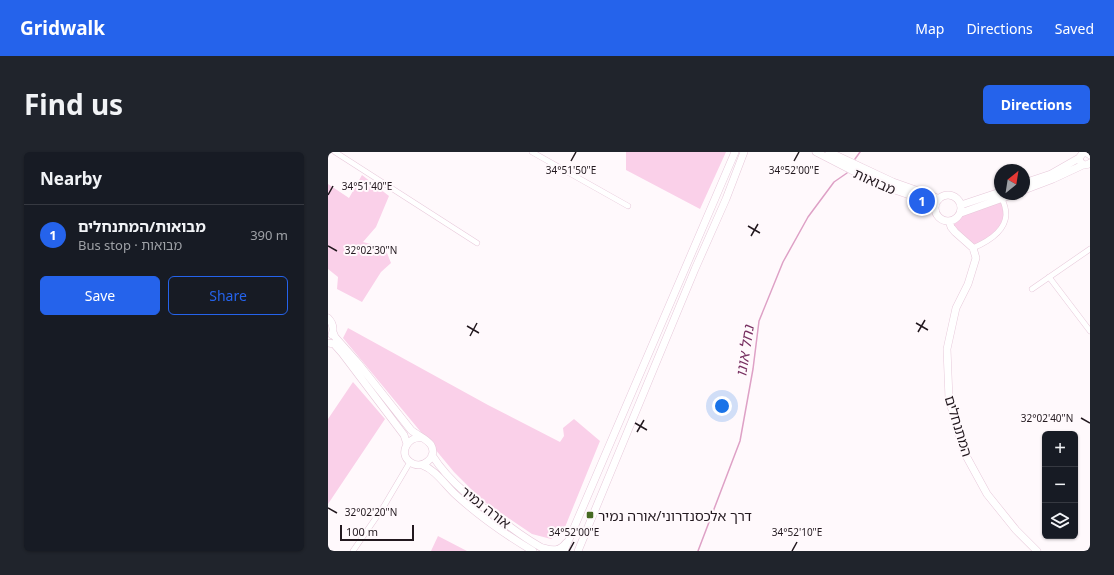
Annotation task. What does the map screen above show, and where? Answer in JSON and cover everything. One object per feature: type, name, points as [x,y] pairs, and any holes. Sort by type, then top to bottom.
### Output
[{"type":"street","points":[[335,152],[477,243]]},
{"type":"street","points":[[532,152],[628,206]]},
{"type":"street","points":[[564,551],[735,152]]},
{"type":"street","points":[[579,549],[695,268],[726,199],[744,152]]},
{"type":"street","name":"מבואות","points":[[816,152],[839,157],[889,188],[930,202],[935,207]]},
{"type":"street","name":"מבואות","points":[[829,152],[893,182],[939,199]]},
{"type":"street","points":[[1085,154],[1080,162],[1087,164]]},
{"type":"street","points":[[1030,181],[1051,174],[1085,154]]},
{"type":"street","points":[[1030,188],[1087,164]]},
{"type":"street","points":[[961,209],[957,198],[950,195],[942,196],[936,202],[935,207],[939,217],[942,220],[949,221],[955,219],[961,209],[994,197]]},
{"type":"street","points":[[949,221],[955,232],[973,248],[987,242],[1002,227],[1006,214],[1002,200]]},
{"type":"street","name":"המתנחלים","points":[[973,248],[976,258],[968,284],[956,308],[947,349],[949,399],[964,452],[987,494],[1016,530],[1036,551]]},
{"type":"street","points":[[1032,289],[1090,249]]},
{"type":"street","points":[[1049,277],[1090,331]]},
{"type":"street","points":[[328,318],[333,325],[335,337],[358,363],[411,430],[430,444],[432,454],[429,461],[422,465],[418,465],[408,460],[405,454],[407,444],[404,435],[342,353],[334,344],[328,343]]},
{"type":"street","points":[[328,340],[333,332]]},
{"type":"street","points":[[407,444],[412,440],[422,438]]},
{"type":"street","name":"אורה נמיר","points":[[432,454],[446,473],[464,491],[491,513],[548,551]]},
{"type":"street","points":[[353,551],[384,506],[410,462]]},
{"type":"street","name":"אורה נמיר","points":[[422,465],[428,467],[456,495],[486,519],[533,551]]},
{"type":"street","points":[[541,547],[550,551],[558,550],[568,541]]},
{"type":"shaded area","points":[[626,152],[726,152],[700,209],[626,170]]},
{"type":"shaded area","points":[[362,175],[389,196],[376,227],[363,242],[385,248],[391,263],[381,272],[362,302],[337,289],[338,277],[328,269],[328,184],[349,198]]},
{"type":"shaded area","points":[[1002,200],[1006,214],[1002,227],[973,248],[949,221],[955,219],[961,213]]},
{"type":"shaded area","points":[[348,328],[488,405],[560,442],[564,436],[563,428],[574,419],[600,441],[563,532],[551,539],[532,534],[483,501],[454,472],[343,338]]},
{"type":"shaded area","points":[[353,382],[385,419],[328,504],[328,419]]},
{"type":"shaded area","points":[[438,536],[467,551],[431,551]]},
{"type":"waterway","name":"נחל אונו","points":[[855,159],[860,152]]},
{"type":"waterway","name":"נחל אונו","points":[[698,551],[740,441],[753,369],[759,321],[783,262],[808,217],[834,182],[847,173]]},
{"type":"place","name":"מבואות/המתנחלים","points":[[922,201]]},
{"type":"place","name":"דרך אלכסנדרוני/אורה נמיר","points":[[590,515]]}]
